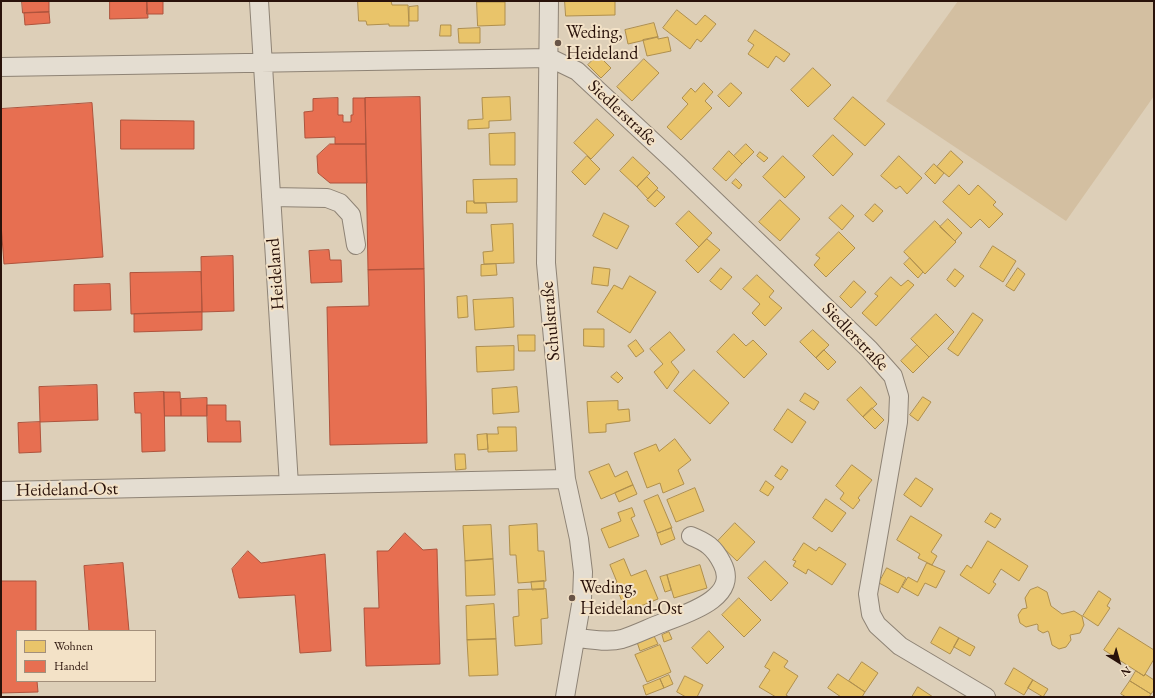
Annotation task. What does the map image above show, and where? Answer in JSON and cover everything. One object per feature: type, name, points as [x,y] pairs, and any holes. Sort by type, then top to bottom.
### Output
[{"type":"street","name":"Heideland","points":[[259,1],[289,485]]},
{"type":"street","name":"Schulstraße","points":[[549,1],[550,58],[546,263],[566,479],[579,539],[583,572],[582,599],[565,697]]},
{"type":"street","points":[[1,67],[550,58]]},
{"type":"street","name":"Siedlerstraße","points":[[550,58],[577,71],[672,159],[866,346],[893,376],[899,396],[898,422],[868,594],[871,614],[878,625],[900,646],[986,697]]},
{"type":"street","points":[[271,197],[327,198],[340,204],[351,215],[356,245]]},
{"type":"street","points":[[289,485],[566,479]]},
{"type":"street","name":"Heideland-Ost","points":[[1,491],[289,485]]},
{"type":"street","points":[[576,638],[605,641],[622,639],[699,608],[711,600],[722,590],[727,580],[725,568],[719,556],[706,542],[691,536]]},
{"type":"shaded area","points":[[958,1],[1154,1],[1154,96],[1066,221],[886,101]]},
{"type":"building: Wohnen","points":[[358,1],[391,1],[392,5],[408,5],[409,26],[389,26],[389,24],[367,25],[366,21],[359,21]]},
{"type":"building: Wohnen","points":[[565,1],[615,1],[615,15],[566,16]]},
{"type":"building: Wohnen","points":[[477,2],[505,2],[505,25],[478,26]]},
{"type":"building: Wohnen","points":[[418,6],[418,21],[409,21],[409,7]]},
{"type":"building: Wohnen","points":[[677,10],[696,25],[705,15],[716,24],[701,42],[697,39],[690,49],[663,28]]},
{"type":"building: Wohnen","points":[[654,23],[658,37],[628,44],[625,30]]},
{"type":"building: Wohnen","points":[[441,25],[451,25],[451,36],[440,36]]},
{"type":"building: Wohnen","points":[[480,28],[480,43],[459,43],[458,29]]},
{"type":"building: Wohnen","points":[[755,30],[790,54],[784,62],[776,56],[768,68],[748,54],[754,45],[748,41]]},
{"type":"building: Wohnen","points":[[658,37],[658,39],[668,37],[671,51],[647,56],[643,40]]},
{"type":"building: Wohnen","points":[[598,55],[611,68],[601,78],[588,65]]},
{"type":"building: Wohnen","points":[[644,59],[659,73],[632,101],[617,87]]},
{"type":"building: Wohnen","points":[[813,68],[831,85],[808,107],[791,90]]},
{"type":"building: Wohnen","points":[[704,83],[713,92],[705,101],[712,108],[681,140],[667,127],[688,104],[682,98],[691,88],[695,92]]},
{"type":"building: Wohnen","points":[[731,83],[742,93],[729,107],[718,96]]},
{"type":"building: Wohnen","points":[[510,97],[511,120],[489,121],[489,128],[468,129],[468,120],[483,119],[482,98]]},
{"type":"building: Wohnen","points":[[853,97],[885,124],[865,146],[834,119]]},
{"type":"building: Wohnen","points":[[597,119],[614,135],[591,159],[574,143]]},
{"type":"building: Wohnen","points":[[515,133],[515,165],[490,165],[489,134]]},
{"type":"building: Wohnen","points":[[833,135],[853,154],[833,176],[813,156]]},
{"type":"building: Wohnen","points":[[746,144],[754,152],[742,164],[734,156]]},
{"type":"building: Wohnen","points":[[729,151],[742,164],[726,181],[713,169]]},
{"type":"building: Wohnen","points":[[951,151],[963,162],[949,177],[937,167]]},
{"type":"building: Wohnen","points":[[760,152],[768,158],[764,162],[757,156]]},
{"type":"building: Wohnen","points":[[587,156],[600,169],[585,185],[572,172]]},
{"type":"building: Wohnen","points":[[783,156],[805,177],[785,198],[763,177]]},
{"type":"building: Wohnen","points":[[899,156],[922,178],[907,194],[900,186],[896,189],[881,176]]},
{"type":"building: Wohnen","points":[[633,157],[650,173],[637,187],[620,171]]},
{"type":"building: Wohnen","points":[[934,164],[944,173],[935,184],[925,174]]},
{"type":"building: Wohnen","points":[[647,177],[658,188],[648,199],[637,187]]},
{"type":"building: Wohnen","points":[[517,179],[517,202],[474,203],[473,180]]},
{"type":"building: Wohnen","points":[[736,179],[742,185],[739,189],[732,183]]},
{"type":"building: Wohnen","points":[[959,185],[969,195],[978,185],[996,202],[993,205],[1003,214],[989,228],[980,219],[971,228],[943,202]]},
{"type":"building: Wohnen","points":[[657,190],[665,197],[655,207],[647,200]]},
{"type":"building: Wohnen","points":[[780,200],[800,219],[780,241],[759,222]]},
{"type":"building: Wohnen","points":[[467,201],[474,201],[474,203],[486,203],[487,213],[467,213]]},
{"type":"building: Wohnen","points":[[875,204],[883,211],[873,222],[865,215]]},
{"type":"building: Wohnen","points":[[842,205],[854,216],[842,230],[829,218]]},
{"type":"building: Wohnen","points":[[689,211],[712,233],[699,247],[676,224]]},
{"type":"building: Wohnen","points":[[604,213],[629,226],[617,249],[593,236]]},
{"type":"building: Wohnen","points":[[948,219],[962,233],[955,241],[940,227]]},
{"type":"building: Wohnen","points":[[935,221],[956,242],[925,274],[904,252]]},
{"type":"building: Wohnen","points":[[513,224],[514,263],[484,264],[483,252],[493,251],[491,225]]},
{"type":"building: Wohnen","points":[[839,232],[855,248],[826,277],[814,265],[820,258],[816,255]]},
{"type":"building: Wohnen","points":[[707,239],[720,250],[698,273],[686,261]]},
{"type":"building: Wohnen","points":[[993,246],[1016,261],[1003,282],[980,267]]},
{"type":"building: Wohnen","points":[[910,258],[923,272],[918,278],[904,264]]},
{"type":"building: Wohnen","points":[[496,264],[497,275],[481,276],[481,265]]},
{"type":"building: Wohnen","points":[[594,267],[610,269],[608,286],[592,284]]},
{"type":"building: Wohnen","points":[[721,268],[732,277],[721,290],[710,281]]},
{"type":"building: Wohnen","points":[[1018,268],[1025,274],[1014,291],[1006,286]]},
{"type":"building: Wohnen","points":[[955,269],[964,276],[955,287],[947,280]]},
{"type":"building: Wohnen","points":[[757,275],[774,291],[769,297],[782,308],[765,326],[752,313],[760,304],[743,289]]},
{"type":"building: Wohnen","points":[[630,276],[656,292],[630,333],[597,312],[614,285],[622,289]]},
{"type":"building: Wohnen","points":[[891,277],[901,286],[908,280],[914,285],[876,326],[862,313],[878,296],[875,294]]},
{"type":"building: Wohnen","points":[[854,281],[866,292],[851,308],[840,297]]},
{"type":"building: Wohnen","points":[[467,296],[468,317],[458,318],[457,297]]},
{"type":"building: Wohnen","points":[[513,298],[514,327],[475,330],[473,300]]},
{"type":"building: Wohnen","points":[[973,313],[983,320],[958,356],[948,349]]},
{"type":"building: Wohnen","points":[[936,314],[954,332],[929,357],[911,339]]},
{"type":"building: Wohnen","points":[[584,329],[604,329],[604,347],[584,346]]},
{"type":"building: Wohnen","points":[[813,330],[829,345],[816,358],[800,342]]},
{"type":"building: Wohnen","points":[[670,332],[685,350],[671,362],[679,372],[667,389],[654,372],[663,364],[650,349]]},
{"type":"building: Wohnen","points":[[734,334],[746,346],[753,340],[767,354],[744,378],[717,352]]},
{"type":"building: Wohnen","points":[[518,335],[535,335],[535,351],[519,351]]},
{"type":"building: Wohnen","points":[[636,340],[644,351],[636,357],[628,346]]},
{"type":"building: Wohnen","points":[[917,345],[929,357],[913,373],[901,361]]},
{"type":"building: Wohnen","points":[[514,346],[514,370],[477,372],[476,347]]},
{"type":"building: Wohnen","points":[[824,350],[836,362],[828,370],[816,358]]},
{"type":"building: Wohnen","points":[[694,370],[729,403],[710,424],[674,391]]},
{"type":"building: Wohnen","points":[[617,372],[623,378],[618,383],[611,377]]},
{"type":"building: Wohnen","points":[[517,387],[519,412],[493,414],[492,389]]},
{"type":"building: Wohnen","points":[[861,387],[877,404],[863,417],[847,400]]},
{"type":"building: Wohnen","points":[[805,393],[819,402],[814,410],[800,401]]},
{"type":"building: Wohnen","points":[[923,397],[931,402],[918,421],[910,415]]},
{"type":"building: Wohnen","points":[[618,401],[618,410],[629,409],[630,421],[606,424],[606,432],[589,433],[587,402]]},
{"type":"building: Wohnen","points":[[872,408],[884,420],[875,429],[863,417]]},
{"type":"building: Wohnen","points":[[788,409],[806,422],[792,443],[774,430]]},
{"type":"building: Wohnen","points":[[498,427],[516,427],[517,451],[488,452],[487,434],[498,434]]},
{"type":"building: Wohnen","points":[[487,434],[488,449],[478,450],[477,435]]},
{"type":"building: Wohnen","points":[[675,439],[691,460],[678,470],[684,484],[663,493],[660,483],[647,488],[634,453],[656,444],[659,451]]},
{"type":"building: Wohnen","points":[[455,454],[465,454],[466,469],[456,470]]},
{"type":"building: Wohnen","points":[[609,464],[615,477],[627,471],[633,485],[601,499],[589,472]]},
{"type":"building: Wohnen","points":[[852,465],[872,480],[858,498],[860,500],[853,509],[840,499],[844,493],[836,486]]},
{"type":"building: Wohnen","points":[[782,466],[788,470],[781,480],[775,476]]},
{"type":"building: Wohnen","points":[[916,478],[933,489],[921,507],[904,495]]},
{"type":"building: Wohnen","points":[[766,481],[774,487],[768,496],[760,491]]},
{"type":"building: Wohnen","points":[[633,485],[637,494],[619,502],[615,493]]},
{"type":"building: Wohnen","points":[[695,488],[704,511],[676,522],[667,500]]},
{"type":"building: Wohnen","points":[[658,495],[672,528],[657,533],[644,501]]},
{"type":"building: Wohnen","points":[[826,499],[846,513],[832,532],[813,518]]},
{"type":"building: Wohnen","points":[[632,508],[635,516],[631,518],[639,536],[609,548],[601,529],[621,521],[618,513]]},
{"type":"building: Wohnen","points":[[991,513],[1001,519],[995,528],[985,522]]},
{"type":"building: Wohnen","points":[[911,516],[942,535],[931,552],[937,556],[932,565],[918,558],[920,554],[897,540]]},
{"type":"building: Wohnen","points":[[735,523],[755,542],[737,561],[717,542]]},
{"type":"building: Wohnen","points":[[537,524],[538,551],[544,551],[546,581],[518,583],[516,555],[510,555],[509,526]]},
{"type":"building: Wohnen","points":[[491,525],[493,559],[465,561],[463,526]]},
{"type":"building: Wohnen","points":[[671,528],[675,539],[661,545],[657,534]]},
{"type":"building: Wohnen","points":[[988,541],[1028,566],[1019,581],[1001,569],[993,582],[996,584],[989,594],[960,575],[967,565],[971,568]]},
{"type":"building: Wohnen","points":[[804,543],[816,551],[819,547],[846,564],[832,585],[808,569],[806,574],[793,566],[796,561],[793,560]]},
{"type":"building: Wohnen","points":[[493,559],[495,595],[466,596],[465,561]]},
{"type":"building: Wohnen","points":[[624,559],[631,576],[646,570],[658,599],[626,612],[610,565]]},
{"type":"building: Wohnen","points":[[765,561],[788,583],[771,601],[748,578]]},
{"type":"building: Wohnen","points":[[927,563],[945,571],[936,588],[925,583],[918,596],[902,587],[908,577],[917,582]]},
{"type":"building: Wohnen","points":[[700,565],[707,588],[674,598],[667,575]]},
{"type":"building: Wohnen","points":[[887,568],[906,578],[898,593],[879,583]]},
{"type":"building: Wohnen","points":[[667,575],[671,590],[665,592],[660,577]]},
{"type":"building: Wohnen","points":[[544,581],[544,589],[532,590],[531,582]]},
{"type":"building: Wohnen","points":[[1038,587],[1047,592],[1051,606],[1062,614],[1074,611],[1082,616],[1084,625],[1080,633],[1070,635],[1071,640],[1066,647],[1059,649],[1052,645],[1048,631],[1043,633],[1038,630],[1037,624],[1026,627],[1020,623],[1018,615],[1022,609],[1027,608],[1025,598],[1030,590]]},
{"type":"building: Wohnen","points":[[546,589],[548,618],[541,619],[542,644],[515,646],[513,617],[519,616],[518,590]]},
{"type":"building: Wohnen","points":[[1099,591],[1111,599],[1107,606],[1110,608],[1098,626],[1083,616]]},
{"type":"building: Wohnen","points":[[739,598],[761,620],[744,637],[722,615]]},
{"type":"building: Wohnen","points":[[494,604],[496,639],[467,640],[466,606]]},
{"type":"building: Wohnen","points":[[940,627],[959,638],[950,654],[931,643]]},
{"type":"building: Wohnen","points":[[1119,628],[1154,650],[1154,659],[1144,676],[1104,650]]},
{"type":"building: Wohnen","points":[[709,631],[724,647],[707,664],[692,648]]},
{"type":"building: Wohnen","points":[[669,632],[672,639],[664,642],[662,635]]},
{"type":"building: Wohnen","points":[[654,636],[658,644],[640,651],[637,642]]},
{"type":"building: Wohnen","points":[[959,638],[975,647],[970,656],[954,647]]},
{"type":"building: Wohnen","points":[[496,639],[498,675],[469,676],[467,640]]},
{"type":"building: Wohnen","points":[[660,645],[671,672],[647,682],[635,655]]},
{"type":"building: Wohnen","points":[[774,652],[788,661],[784,667],[798,676],[786,695],[789,697],[776,697],[759,687],[770,670],[765,667]]},
{"type":"building: Wohnen","points":[[862,662],[878,673],[865,692],[849,681]]},
{"type":"building: Wohnen","points":[[1014,668],[1033,680],[1024,695],[1005,684]]},
{"type":"building: Wohnen","points":[[1136,671],[1144,676],[1145,674],[1154,680],[1154,690],[1151,694],[1130,681]]},
{"type":"building: Wohnen","points":[[838,674],[865,692],[862,697],[841,697],[828,688]]},
{"type":"building: Wohnen","points":[[669,675],[673,684],[664,688],[660,679]]},
{"type":"building: Wohnen","points":[[685,676],[703,685],[697,697],[686,697],[677,692]]},
{"type":"building: Wohnen","points":[[660,679],[664,688],[646,695],[643,686]]},
{"type":"building: Wohnen","points":[[1033,680],[1048,689],[1043,697],[1028,688]]},
{"type":"building: Wohnen","points":[[1130,681],[1151,694],[1149,697],[1126,697],[1121,694]]},
{"type":"building: Wohnen","points":[[918,687],[933,697],[912,697]]},
{"type":"building: Handel","points":[[22,1],[49,1],[49,12],[23,13]]},
{"type":"building: Handel","points":[[110,1],[147,1],[148,18],[110,19]]},
{"type":"building: Handel","points":[[147,1],[163,1],[163,14],[147,14]]},
{"type":"building: Handel","points":[[49,12],[50,23],[25,25],[24,13]]},
{"type":"building: Handel","points":[[420,97],[424,269],[368,270],[365,98]]},
{"type":"building: Handel","points":[[338,98],[338,115],[343,115],[343,122],[351,122],[351,115],[353,115],[353,98],[365,98],[366,144],[335,144],[335,137],[305,138],[304,112],[313,111],[313,99]]},
{"type":"building: Handel","points":[[92,103],[103,257],[4,264],[1,224],[1,109]]},
{"type":"building: Handel","points":[[121,120],[194,121],[194,149],[121,149]]},
{"type":"building: Handel","points":[[330,144],[366,144],[367,183],[330,183],[318,173],[317,156]]},
{"type":"building: Handel","points":[[329,250],[330,260],[341,260],[342,282],[311,283],[309,251]]},
{"type":"building: Handel","points":[[233,256],[234,311],[202,312],[201,257]]},
{"type":"building: Handel","points":[[424,269],[427,443],[330,445],[327,307],[369,306],[368,270]]},
{"type":"building: Handel","points":[[201,272],[202,312],[131,314],[130,273]]},
{"type":"building: Handel","points":[[110,284],[111,310],[74,311],[74,285]]},
{"type":"building: Handel","points":[[202,312],[202,330],[134,332],[134,314]]},
{"type":"building: Handel","points":[[97,385],[98,420],[40,422],[39,387]]},
{"type":"building: Handel","points":[[164,392],[165,451],[142,452],[141,413],[135,413],[134,393]]},
{"type":"building: Handel","points":[[164,392],[180,392],[181,416],[165,416]]},
{"type":"building: Handel","points":[[207,398],[207,416],[181,416],[181,399]]},
{"type":"building: Handel","points":[[207,405],[226,405],[226,421],[240,421],[241,442],[208,442]]},
{"type":"building: Handel","points":[[40,422],[41,452],[19,453],[18,423]]},
{"type":"building: Handel","points":[[405,533],[423,550],[437,549],[440,664],[366,666],[364,608],[379,608],[377,551],[388,551]]},
{"type":"building: Handel","points":[[248,551],[261,563],[325,554],[331,651],[300,653],[295,595],[239,598],[232,569]]},
{"type":"building: Handel","points":[[123,563],[129,630],[89,630],[84,566]]},
{"type":"building: Handel","points":[[1,581],[36,581],[36,630],[16,630],[16,682],[37,682],[38,692],[1,693]]},
{"type":"place","name":"Weding, Heideland","points":[[558,43]]},
{"type":"place","name":"Weding, Heideland-Ost","points":[[572,598]]}]
